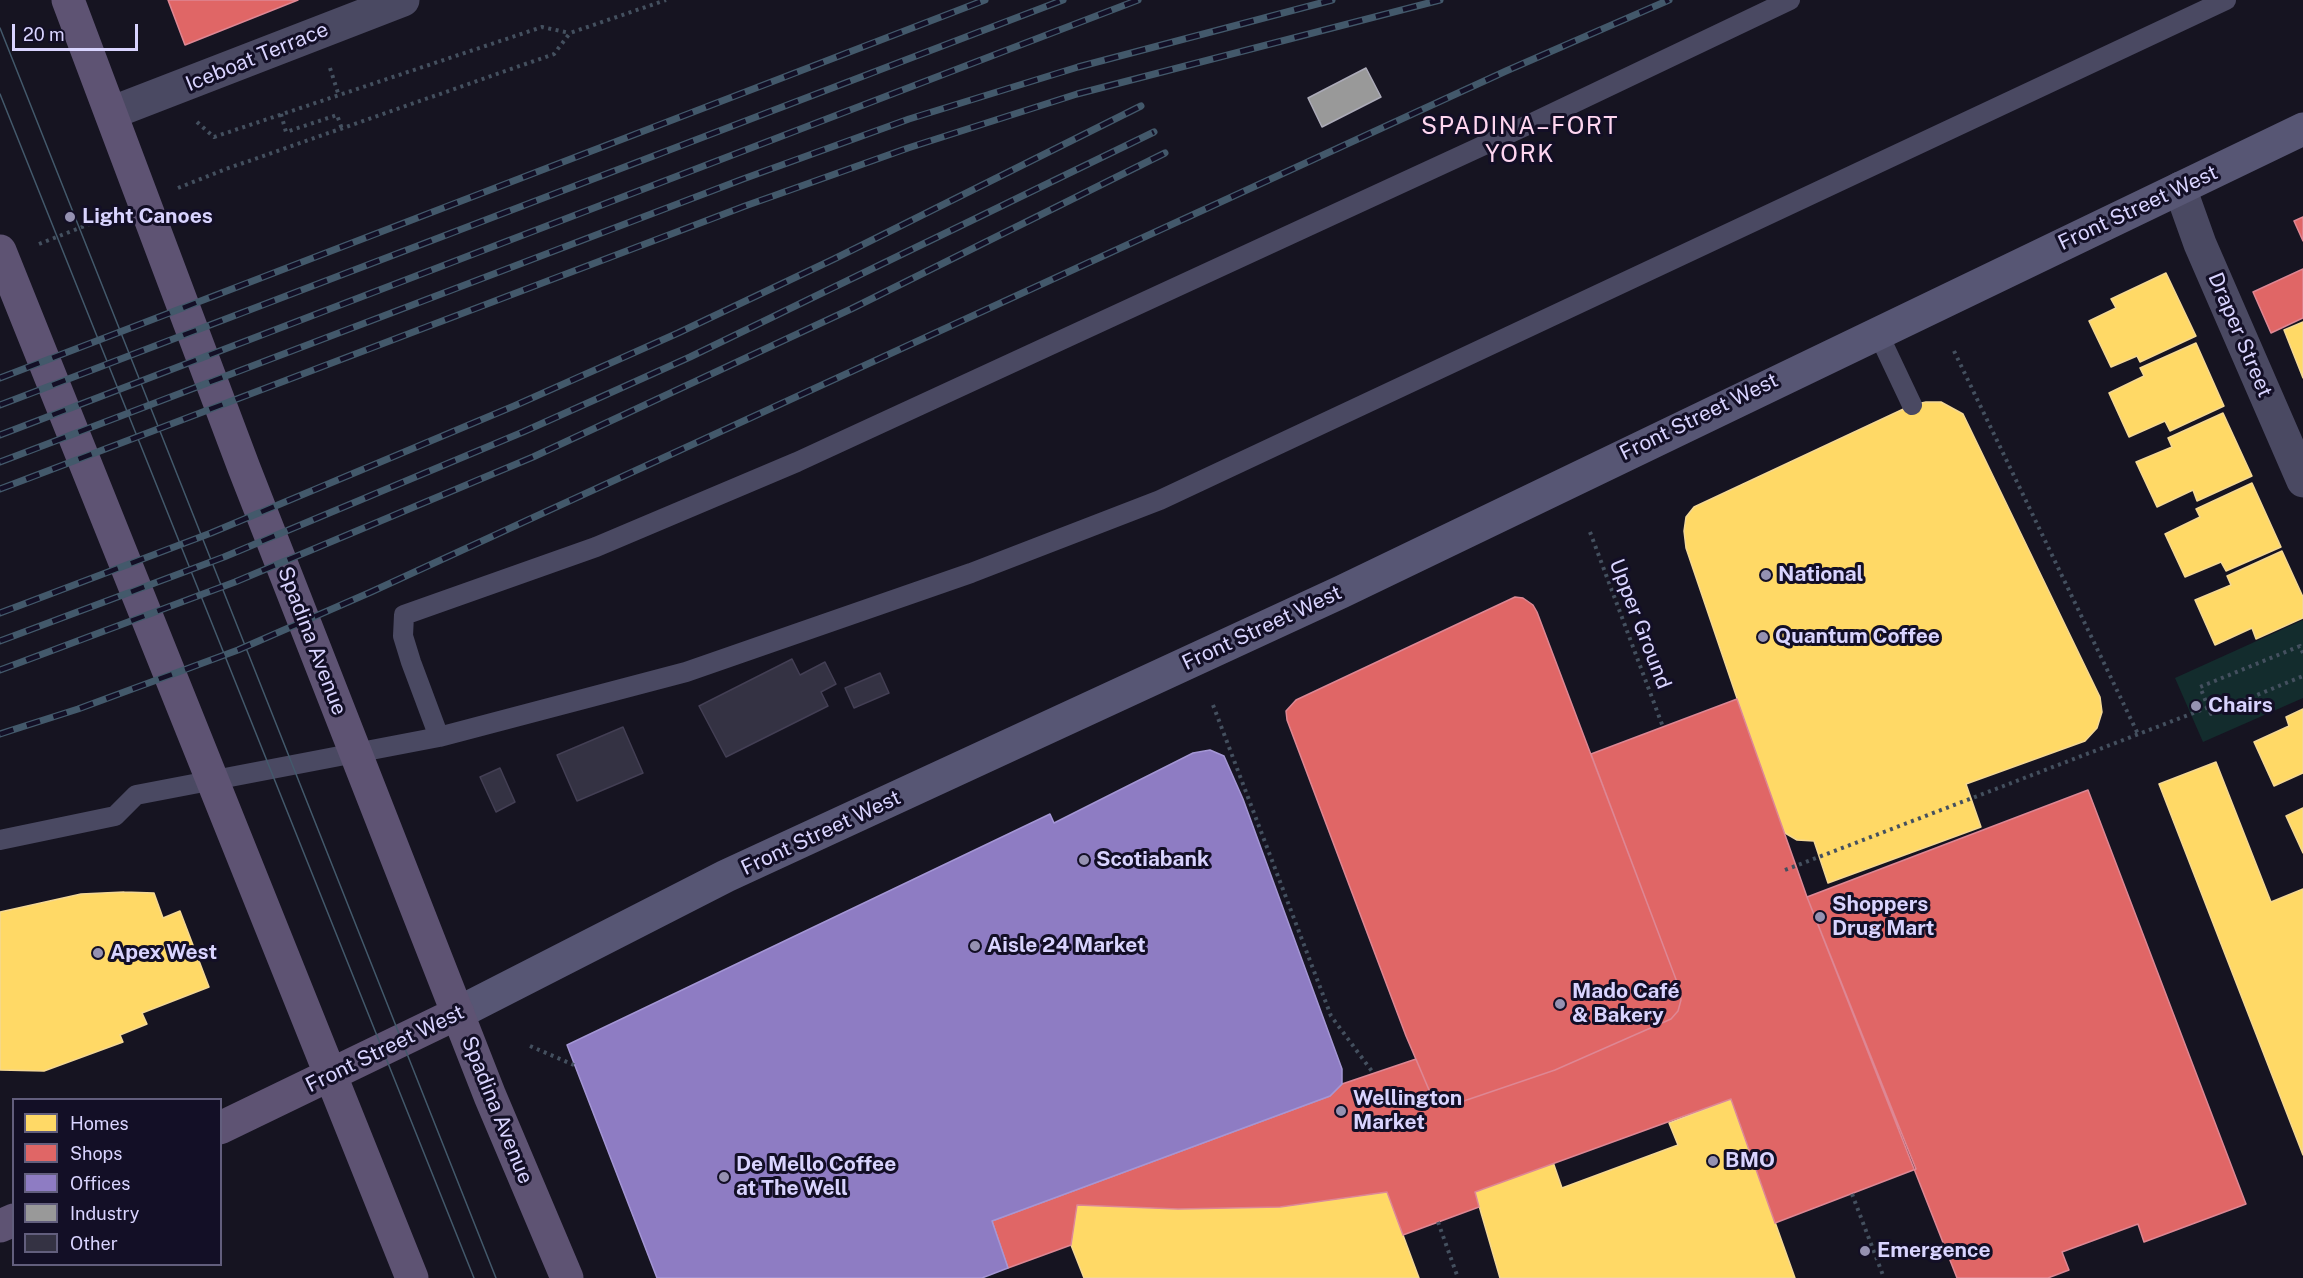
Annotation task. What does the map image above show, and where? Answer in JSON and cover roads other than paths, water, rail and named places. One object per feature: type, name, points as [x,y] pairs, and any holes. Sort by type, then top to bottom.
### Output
[{"type":"main road","name":"Spadina Avenue","points":[[68,0],[244,468],[490,1096],[567,1278]]},
{"type":"main road","name":"Front Street West","points":[[222,1127],[332,1076],[726,876],[1341,592],[1877,332],[2303,129]]},
{"type":"main road","points":[[0,251],[412,1278]]},
{"type":"street","name":"Iceboat Terrace","points":[[111,113],[167,94],[403,0]]},
{"type":"street","name":"Draper Street","points":[[2180,188],[2200,244],[2303,481]]},
{"type":"lane","points":[[439,736],[403,636],[404,615],[596,547],[797,462],[1532,123],[1790,0]]},
{"type":"lane","points":[[0,840],[115,816],[136,795],[439,736],[686,672],[971,573],[1160,500],[2226,0]]},
{"type":"lane","points":[[1877,332],[1912,405]]},
{"type":"tram line","points":[[0,28],[496,1278]]},
{"type":"tram line","points":[[0,94],[474,1278]]},
{"type":"railway","points":[[0,378],[985,0]]},
{"type":"railway","points":[[0,405],[1063,0]]},
{"type":"railway","points":[[0,435],[1138,0]]},
{"type":"railway","points":[[0,462],[743,179],[909,119],[1078,67],[1332,0]]},
{"type":"railway","points":[[0,489],[745,206],[908,148],[1077,94],[1440,0]]},
{"type":"railway","points":[[0,734],[78,709],[238,650],[371,592],[1506,71],[1669,0]]},
{"type":"railway","points":[[0,613],[211,533],[514,406],[678,333],[834,259],[1141,106]]},
{"type":"railway","points":[[0,641],[224,557],[523,432],[690,357],[1154,132]]},
{"type":"railway","points":[[0,670],[235,582],[533,457],[851,309],[1165,153]]},
{"type":"place","name":"Light Canoes","points":[[70,217]]},
{"type":"place","name":"National","points":[[1766,575]]},
{"type":"place","name":"Quantum Coffee","points":[[1763,637]]},
{"type":"place","name":"Chairs","points":[[2196,706]]},
{"type":"place","name":"Scotiabank","points":[[1084,860]]},
{"type":"place","name":"Shoppers Drug Mart","points":[[1820,917]]},
{"type":"place","name":"Aisle 24 Market","points":[[975,946]]},
{"type":"place","name":"Apex West","points":[[98,953]]},
{"type":"place","name":"Mado Café & Bakery","points":[[1560,1004]]},
{"type":"place","name":"Wellington Market","points":[[1341,1111]]},
{"type":"place","name":"BMO","points":[[1713,1161]]},
{"type":"place","name":"De Mello Coffee at The Well","points":[[724,1177]]},
{"type":"place","name":"Emergence","points":[[1865,1251]]},
{"type":"district","name":"SPADINA–FORT YORK","points":[[1520,141]]}]
